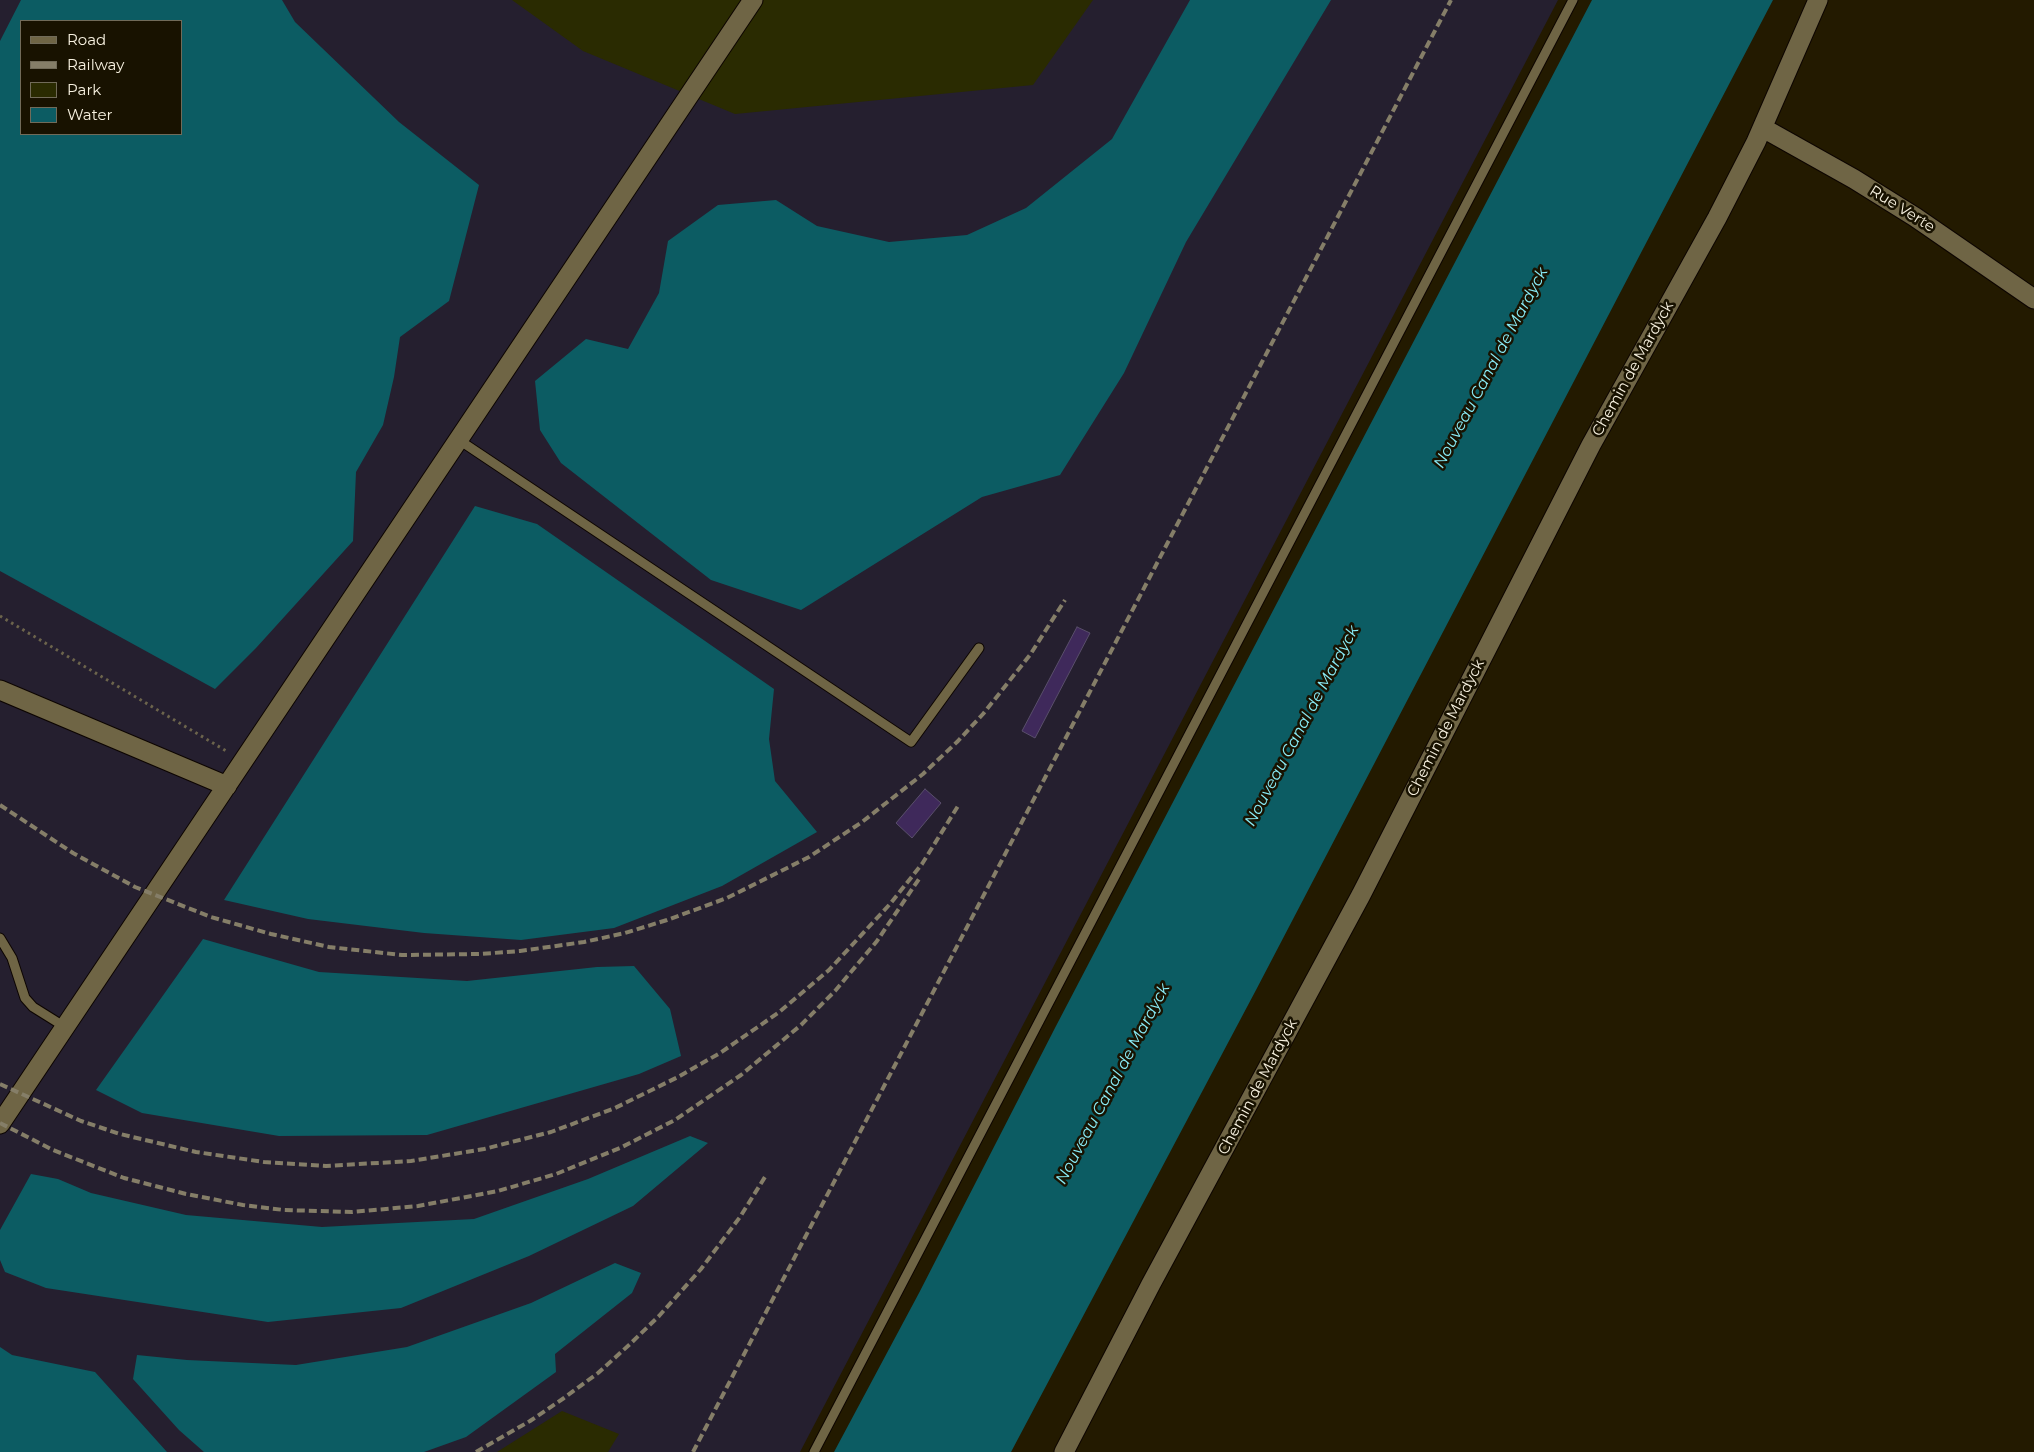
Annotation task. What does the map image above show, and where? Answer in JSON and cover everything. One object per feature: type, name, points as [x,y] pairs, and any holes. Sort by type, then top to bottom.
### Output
[{"type":"street","points":[[0,1124],[753,0]]},
{"type":"street","name":"Chemin de Mardyck","points":[[1064,1452],[1151,1284],[1361,895],[1591,445],[1717,218],[1763,128],[1818,0]]},
{"type":"street","name":"Rue Verte","points":[[1763,128],[1854,179],[1915,217],[2034,299]]},
{"type":"street","points":[[0,690],[227,786]]},
{"type":"lane","points":[[814,1452],[1573,0]]},
{"type":"lane","points":[[459,440],[910,742],[979,648]]},
{"type":"lane","points":[[0,938],[12,958],[26,998],[33,1007],[64,1027]]},
{"type":"path","points":[[0,616],[244,761]]},
{"type":"shaded area","points":[[0,0],[1558,0],[800,1452],[0,1452]]},
{"type":"green space","points":[[512,0],[1093,0],[1033,85],[735,114],[583,51]]},
{"type":"green space","points":[[562,1411],[619,1434],[608,1452],[497,1452]]},
{"type":"water","points":[[21,0],[282,0],[295,22],[399,122],[479,185],[449,301],[400,337],[394,377],[383,425],[356,472],[353,541],[256,648],[215,689],[0,571],[0,41]]},
{"type":"water","points":[[1190,0],[1331,0],[1186,242],[1124,373],[1060,475],[982,497],[801,610],[711,580],[561,463],[540,430],[535,381],[586,339],[628,349],[659,293],[668,241],[718,205],[776,200],[817,226],[889,242],[967,235],[1026,208],[1112,139]]},
{"type":"water","name":"Nouveau Canal de Mardyck","points":[[1592,0],[1773,0],[1256,990],[1011,1452],[834,1452],[919,1293],[1056,1026]]},
{"type":"water","points":[[475,506],[537,524],[774,689],[769,739],[775,781],[817,832],[722,886],[614,928],[521,940],[424,933],[308,919],[224,900]]},
{"type":"water","points":[[203,939],[319,972],[467,981],[597,967],[634,966],[670,1009],[681,1056],[639,1074],[427,1135],[279,1136],[142,1113],[96,1090]]},
{"type":"water","points":[[690,1136],[708,1143],[633,1206],[529,1256],[401,1308],[268,1322],[46,1288],[5,1272],[0,1260],[0,1230],[31,1174],[58,1179],[91,1193],[186,1215],[322,1227],[474,1219],[588,1179]]},
{"type":"water","points":[[615,1263],[641,1273],[632,1293],[555,1354],[556,1372],[466,1437],[424,1452],[204,1452],[179,1430],[133,1379],[137,1355],[187,1360],[296,1365],[407,1347],[531,1303]]},
{"type":"water","points":[[0,1347],[12,1355],[95,1372],[167,1452],[0,1452]]},
{"type":"building","points":[[1077,627],[1090,633],[1035,738],[1022,731]]},
{"type":"building","points":[[925,789],[941,803],[912,838],[896,823]]},
{"type":"railway","points":[[693,1452],[1451,0]]},
{"type":"railway","points":[[0,805],[73,853],[135,887],[211,917],[271,934],[329,947],[402,955],[480,954],[520,951],[584,942],[625,933],[727,898],[809,857],[862,822],[923,774],[983,714],[1030,655],[1065,600]]},
{"type":"railway","points":[[0,1084],[81,1121],[120,1134],[196,1152],[264,1162],[326,1166],[411,1161],[484,1149],[551,1132],[615,1108],[678,1077],[720,1053],[778,1013],[829,970],[890,904],[922,864],[958,806]]},
{"type":"railway","points":[[0,1123],[53,1150],[124,1178],[186,1194],[243,1205],[284,1210],[352,1212],[418,1206],[498,1191],[556,1174],[620,1148],[675,1120],[741,1075],[801,1025],[835,991],[877,941],[921,876]]},
{"type":"railway","points":[[476,1452],[530,1421],[564,1398],[598,1373],[629,1345],[659,1316],[701,1269],[740,1217],[765,1177]]}]
